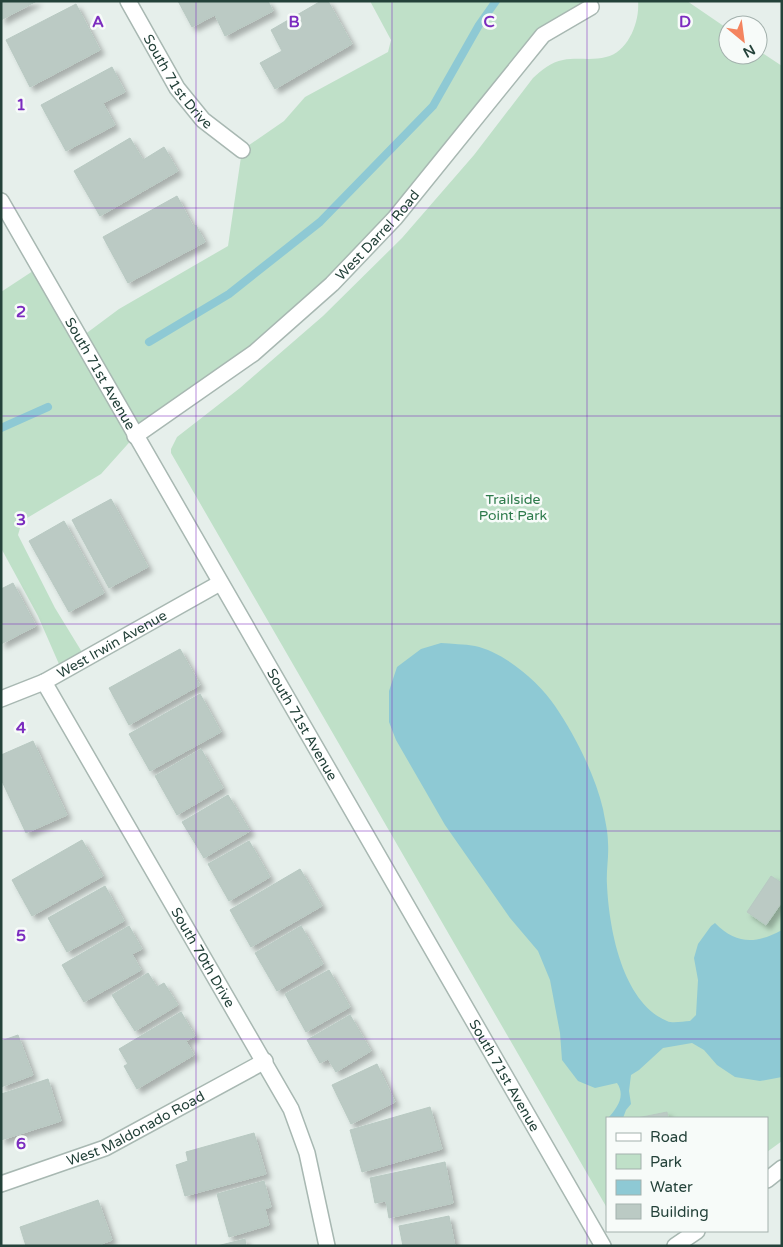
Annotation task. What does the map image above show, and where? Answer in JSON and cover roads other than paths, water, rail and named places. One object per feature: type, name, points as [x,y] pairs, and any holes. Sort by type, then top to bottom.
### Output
[{"type":"street","name":"South 71st Drive","points":[[128,1],[176,88],[203,120],[242,150]]},
{"type":"street","name":"West Darrel Road","points":[[136,436],[254,353],[332,284],[395,218],[543,36],[591,7]]},
{"type":"street","name":"South 71st Avenue","points":[[1,202],[603,1246]]},
{"type":"street","name":"West Irwin Avenue","points":[[1,699],[44,682],[85,657],[220,583]]},
{"type":"street","name":"South 70th Drive","points":[[44,682],[265,1061],[291,1109],[307,1153],[327,1246]]},
{"type":"street","name":"West Maldonado Road","points":[[1,1184],[105,1148],[265,1061]]},
{"type":"street","points":[[768,1179],[782,1168]]},
{"type":"street","points":[[675,1246],[696,1232]]},
{"type":"water","points":[[441,643],[462,644],[486,649],[520,669],[540,687],[555,706],[584,756],[603,809],[608,839],[608,902],[615,942],[621,962],[639,998],[652,1011],[667,1021],[672,1022],[690,1021],[696,1015],[698,980],[694,958],[698,944],[715,923],[731,935],[747,940],[764,938],[782,930],[782,1077],[760,1081],[735,1077],[717,1065],[704,1050],[692,1043],[663,1048],[631,1075],[629,1091],[631,1104],[623,1117],[609,1117],[619,1102],[621,1093],[617,1083],[595,1088],[578,1081],[562,1060],[560,1033],[550,980],[538,951],[510,918],[445,825],[396,740],[389,722],[389,691],[397,667],[421,649]]},
{"type":"waterway","points":[[149,342],[229,294],[320,222],[433,106],[479,25],[496,1]]},
{"type":"waterway","points":[[1,428],[48,407]]},
{"type":"park label","name":"Trailside Point Park","points":[[513,508]]}]
